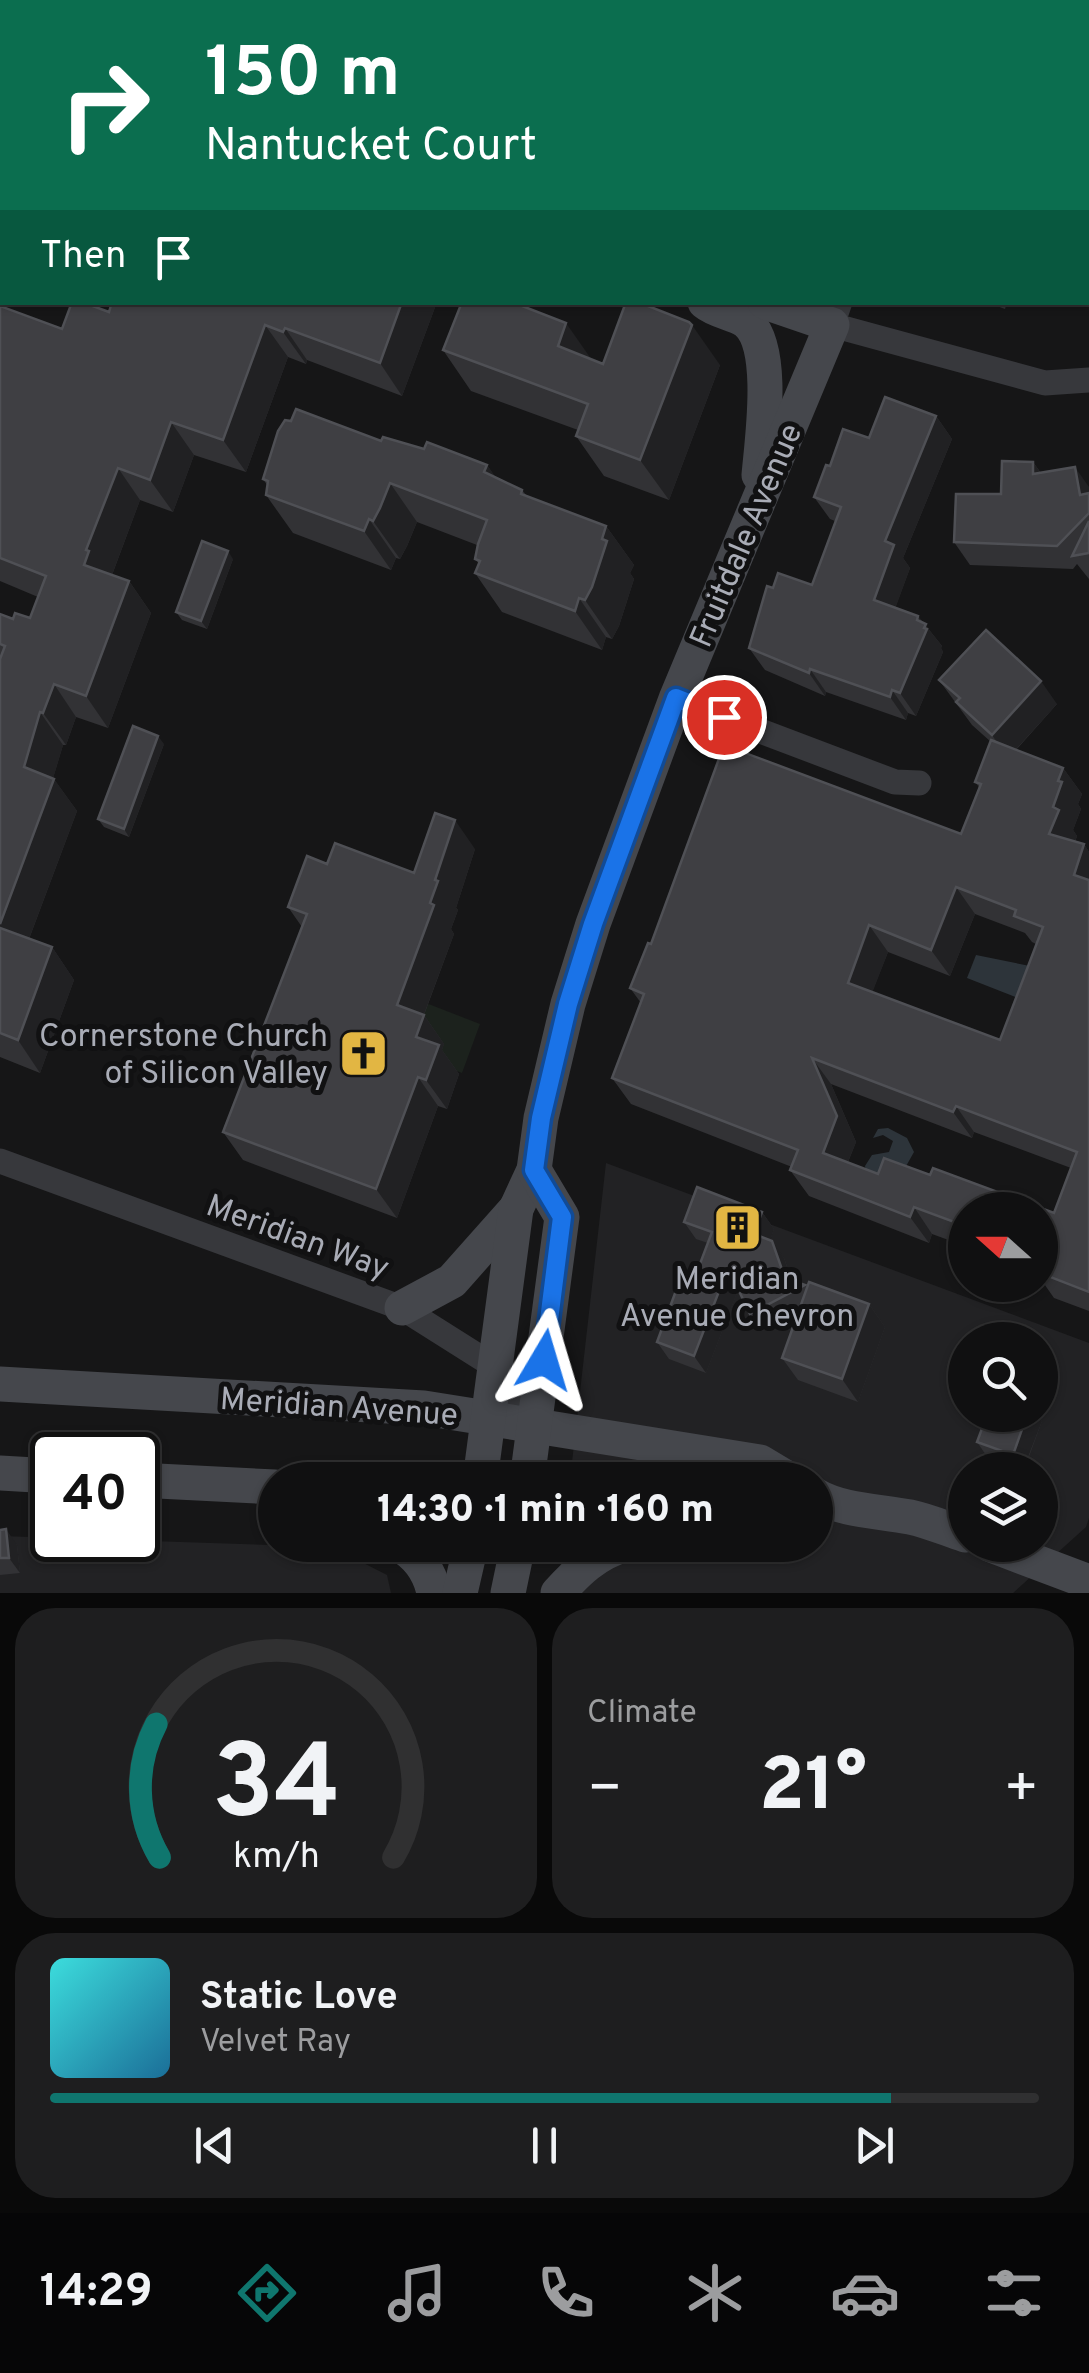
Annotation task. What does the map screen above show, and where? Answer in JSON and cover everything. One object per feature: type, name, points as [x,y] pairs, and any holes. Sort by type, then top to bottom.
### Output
[{"type":"street","points":[[711,305],[748,322],[764,355],[764,428],[756,505]]},
{"type":"street","points":[[783,305],[836,314],[1045,384],[1089,380]]},
{"type":"street","name":"Fruitdale Avenue","points":[[483,1462],[516,1210],[534,1170],[541,1118],[573,988],[676,698],[836,314]]},
{"type":"street","points":[[676,698],[895,782],[919,783]]},
{"type":"street","name":"Meridian Way","points":[[0,1161],[402,1308],[497,1368],[535,1427]]},
{"type":"street","points":[[530,1462],[562,1217],[534,1170]]},
{"type":"street","points":[[402,1308],[452,1281],[516,1210]]},
{"type":"street","name":"Meridian Avenue","points":[[0,1384],[424,1408],[760,1462]]},
{"type":"street","points":[[0,1473],[30,1475]]},
{"type":"street","points":[[160,1481],[258,1485]]},
{"type":"street","points":[[211,1484],[258,1496]]},
{"type":"street","points":[[833,1502],[916,1518],[948,1529]]},
{"type":"street","points":[[419,1562],[431,1578],[434,1593]]},
{"type":"street","points":[[460,1593],[467,1562]]},
{"type":"street","points":[[508,1593],[514,1562]]},
{"type":"street","points":[[558,1593],[591,1562]]},
{"type":"street","points":[[1036,1562],[1089,1582]]},
{"type":"shaded area","points":[[976,955],[1030,966],[1018,998],[967,978]]},
{"type":"shaded area","points":[[426,1003],[480,1024],[462,1073],[437,1063],[444,1044],[415,1033]]},
{"type":"shaded area","points":[[888,1128],[907,1138],[914,1152],[905,1168],[884,1179],[866,1173],[865,1166],[872,1155],[889,1152],[893,1141],[883,1135],[873,1138],[878,1129]]},
{"type":"shaded area","points":[[606,1163],[948,1290],[948,1302],[979,1302],[1033,1322],[948,1322],[948,1432],[1058,1432],[1058,1331],[1089,1343],[1089,1518],[1086,1527],[1058,1552],[1058,1452],[948,1452],[948,1562],[1047,1562],[1013,1593],[557,1593],[561,1562],[833,1562],[833,1462],[572,1462]]},
{"type":"shaded area","points":[[0,1536],[30,1537],[30,1562],[160,1562],[160,1541],[258,1545],[258,1562],[361,1562],[387,1575],[391,1593],[0,1593]]},
{"type":"building","points":[[71,305],[90,305],[109,312],[111,305],[401,305],[380,363],[285,328],[283,332],[265,325],[223,440],[171,422],[150,480],[118,468],[86,550],[89,551],[84,565],[129,581],[86,696],[54,684],[43,713],[40,712],[24,767],[54,779],[0,924],[0,659],[5,646],[0,644],[0,614],[13,619],[15,613],[30,618],[46,576],[0,558],[0,306],[62,329]]},
{"type":"building","points":[[461,305],[520,305],[566,323],[558,346],[603,364],[625,305],[646,305],[692,325],[640,460],[576,436],[588,404],[443,350]]},
{"type":"building","points":[[885,397],[936,416],[885,541],[894,545],[874,600],[918,616],[917,620],[926,624],[927,629],[900,693],[892,690],[890,697],[810,669],[809,673],[749,648],[767,586],[773,588],[778,573],[812,585],[841,507],[814,497],[826,465],[830,466],[843,429],[869,438]]},
{"type":"building","points":[[296,409],[381,441],[383,437],[424,449],[427,442],[487,465],[484,472],[522,490],[521,494],[606,526],[602,539],[607,541],[585,600],[579,598],[575,611],[475,573],[480,561],[475,559],[478,544],[487,520],[390,483],[373,521],[369,519],[364,531],[266,495],[268,481],[263,479],[278,431],[285,420],[291,421]]},
{"type":"building","points":[[1002,461],[1033,462],[1033,474],[1075,467],[1080,495],[1089,493],[1089,513],[1057,546],[954,542],[956,494],[1001,494]]},
{"type":"building","points":[[1089,521],[1089,553],[1072,556]]},
{"type":"building","points":[[202,541],[228,551],[201,621],[176,612]]},
{"type":"building","points":[[986,630],[1041,681],[992,735],[956,702],[960,698],[939,680]]},
{"type":"building","points":[[133,726],[158,736],[124,829],[98,819]]},
{"type":"building","points":[[991,740],[1063,768],[1053,807],[1059,810],[1049,834],[1084,844],[1074,875],[1089,880],[1089,1292],[1058,1280],[1058,1202],[1077,1152],[956,1106],[953,1112],[812,1058],[837,1116],[823,1153],[878,1174],[884,1158],[930,1175],[933,1168],[998,1192],[948,1192],[948,1220],[914,1207],[910,1217],[790,1170],[798,1150],[612,1078],[644,994],[630,988],[648,943],[651,944],[724,745],[961,834],[981,784],[975,782]],"holes":[[[956,887],[1016,910],[1014,916],[1043,927],[1000,1040],[848,983],[869,925],[931,950]]]},
{"type":"building","name":"Cornerstone Church of Silicon Valley","points":[[435,813],[455,820],[435,880],[438,881],[430,903],[434,905],[397,1005],[424,1015],[416,1037],[439,1045],[426,1080],[418,1077],[376,1189],[223,1132],[307,914],[288,907],[307,856],[327,864],[335,843],[414,873]]},
{"type":"building","points":[[0,928],[52,947],[18,1040],[0,1033]]},
{"type":"building","points":[[697,1187],[762,1212],[754,1234],[772,1241],[785,1278],[805,1285],[750,1314],[728,1268],[694,1356],[657,1342],[677,1288],[689,1293],[712,1232],[684,1222]]},
{"type":"building","points":[[809,1282],[869,1304],[842,1379],[782,1358]]},
{"type":"building","points":[[981,1432],[1021,1432],[1014,1452],[977,1442]]},
{"type":"building","points":[[6,1529],[9,1558],[0,1558],[0,1530]]},
{"type":"place","name":"Cornerstone Church of Silicon Valley","points":[[363,1053]]},
{"type":"place","name":"Meridian Avenue Chevron","points":[[737,1228]]},
{"type":"route","points":[[544,1360],[562,1217],[534,1170],[541,1118],[568,1004],[593,924],[676,698],[724,717]]}]
